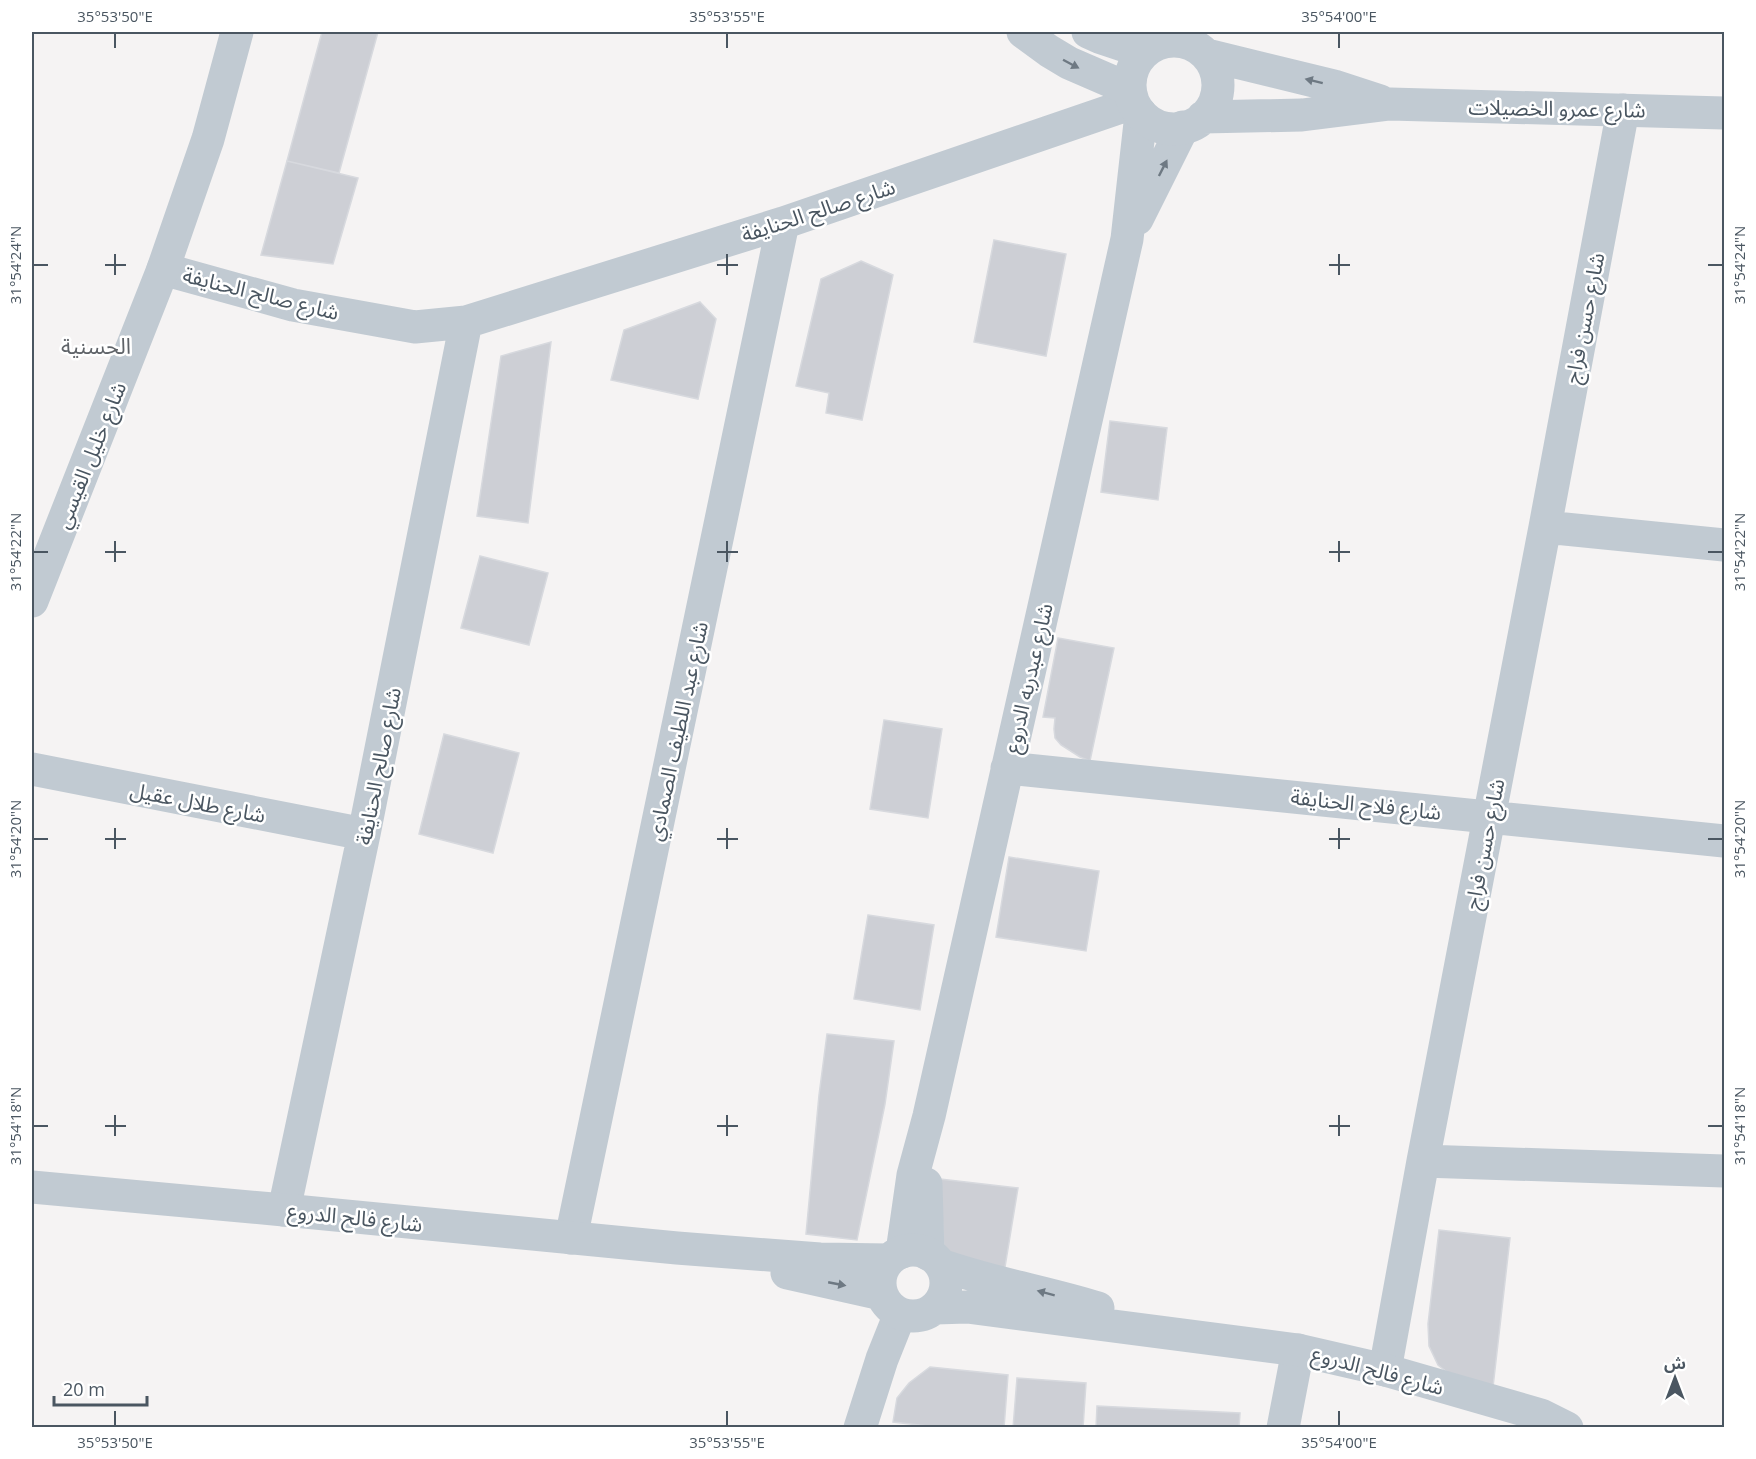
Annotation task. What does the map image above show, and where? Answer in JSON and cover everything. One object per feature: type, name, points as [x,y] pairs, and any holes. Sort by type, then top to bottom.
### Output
[{"type":"street","name":"شارع خليل القيسي","points":[[32,602],[163,269],[208,139],[237,32]]},
{"type":"street","name":"شارع خليل القيسي","points":[[208,139],[256,32]]},
{"type":"street","points":[[1023,32],[1049,51],[1135,102],[1152,123],[1165,128],[1178,129],[1193,122],[1212,106],[1217,94],[1218,80],[1215,67],[1192,43],[1169,41],[1156,44],[1144,52],[1135,63],[1130,75],[1135,102]]},
{"type":"street","points":[[1088,32],[1144,52]]},
{"type":"street","name":"شارع عمرو الخصيلات","points":[[1192,43],[1390,104]]},
{"type":"street","name":"شارع صالح الحنايفة","points":[[163,269],[293,305],[415,327],[466,322],[783,223],[1135,102]]},
{"type":"street","name":"شارع عبدربه الدروع","points":[[915,1258],[926,1176],[929,1116],[1127,239],[1135,102]]},
{"type":"street","name":"شارع عمرو الخصيلات","points":[[1193,122],[1302,115],[1390,104],[1725,113]]},
{"type":"street","name":"شارع حسن فراج","points":[[1385,1370],[1623,110]]},
{"type":"street","name":"شارع عبدربه الدروع","points":[[1127,239],[1193,122]]},
{"type":"street","name":"شارع عبد اللطيف الصمادي","points":[[571,1238],[783,223]]},
{"type":"street","name":"شارع صالح الحنايفة","points":[[284,1210],[364,834],[466,322]]},
{"type":"street","points":[[1545,527],[1725,545]]},
{"type":"street","name":"شارع فلاح الحنايفة","points":[[1007,768],[1725,841]]},
{"type":"street","name":"شارع طلال عقيل","points":[[32,769],[364,834]]},
{"type":"street","points":[[1423,1161],[1725,1171]]},
{"type":"street","name":"شارع فالح الدروع","points":[[32,1188],[677,1248],[820,1259],[915,1258],[968,1275],[1079,1302],[1183,1334]]},
{"type":"street","name":"شارع فالح الدروع","points":[[677,1248],[891,1304]]},
{"type":"street","points":[[860,1428],[882,1359],[891,1304],[880,1276],[915,1258],[945,1276],[946,1288],[942,1299],[935,1308],[927,1313],[909,1317],[891,1304]]},
{"type":"street","name":"شارع فالح الدروع","points":[[935,1308],[967,1307],[1298,1350],[1385,1370],[1541,1415],[1568,1428]]},
{"type":"street","points":[[1283,1428],[1298,1350]]},
{"type":"building","points":[[322,32],[378,32],[339,173],[287,161]]},
{"type":"building","points":[[287,161],[358,178],[333,264],[261,255]]},
{"type":"building","points":[[994,240],[1066,254],[1046,356],[974,342]]},
{"type":"building","points":[[861,261],[893,275],[862,420],[826,413],[829,393],[796,386],[821,279]]},
{"type":"building","points":[[700,302],[716,319],[698,399],[611,380],[624,330]]},
{"type":"building","points":[[551,342],[528,523],[477,516],[501,356]]},
{"type":"building","points":[[1110,421],[1167,428],[1158,500],[1101,492]]},
{"type":"building","points":[[480,556],[548,573],[529,645],[461,628]]},
{"type":"building","points":[[1058,638],[1114,648],[1090,761],[1061,745],[1055,738],[1055,718],[1043,717]]},
{"type":"building","points":[[884,720],[942,729],[928,818],[870,809]]},
{"type":"building","points":[[444,734],[519,753],[493,853],[419,834]]},
{"type":"building","points":[[1009,857],[1099,871],[1086,951],[996,937]]},
{"type":"building","points":[[868,915],[934,925],[920,1010],[854,999]]},
{"type":"building","points":[[827,1034],[894,1041],[885,1104],[857,1240],[806,1234]]},
{"type":"building","points":[[940,1179],[1018,1188],[1004,1273],[944,1252]]},
{"type":"building","points":[[1439,1230],[1510,1238],[1493,1387],[1452,1376],[1438,1365],[1429,1346],[1428,1324]]},
{"type":"building","points":[[930,1367],[1008,1375],[1004,1428],[945,1428],[893,1422],[897,1398],[909,1383]]},
{"type":"building","points":[[1017,1378],[1086,1383],[1083,1428],[1013,1428]]},
{"type":"building","points":[[1097,1406],[1240,1413],[1239,1428],[1096,1428]]},
{"type":"district","name":"الحسنية","points":[[96,345]]}]
